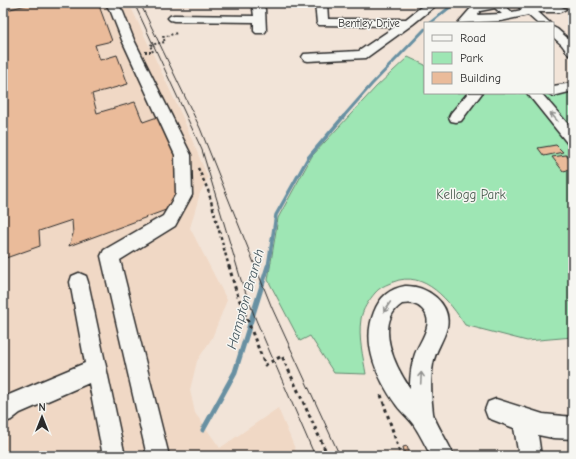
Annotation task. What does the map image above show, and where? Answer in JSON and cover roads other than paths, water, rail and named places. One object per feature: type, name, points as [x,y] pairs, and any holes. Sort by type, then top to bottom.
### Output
[{"type":"street","points":[[111,3],[117,12],[128,40],[183,155],[184,195],[168,221],[110,256],[158,456]]},
{"type":"street","points":[[255,3],[259,9],[260,31]]},
{"type":"street","name":"Bentley Drive","points":[[321,3],[323,23],[409,22],[433,3]]},
{"type":"street","points":[[521,3],[543,22]]},
{"type":"street","points":[[466,21],[501,18],[530,11],[560,9]]},
{"type":"street","points":[[174,18],[259,19]]},
{"type":"street","points":[[308,57],[362,55],[409,22]]},
{"type":"street","points":[[554,32],[566,42],[573,52]]},
{"type":"street","points":[[554,91],[573,87]]},
{"type":"street","points":[[456,117],[474,94]]},
{"type":"street","points":[[538,94],[573,140]]},
{"type":"street","points":[[79,282],[114,456]]},
{"type":"street","points":[[422,417],[421,377],[423,361],[438,327],[437,317],[432,306],[424,298],[412,295],[401,295],[391,301],[384,312],[379,326],[381,351],[388,373],[394,385],[405,400],[422,417],[443,456]]},
{"type":"street","points":[[3,412],[12,405],[96,369]]},
{"type":"street","points":[[496,410],[524,421],[560,429],[573,428]]},
{"type":"street","points":[[524,421],[530,456]]},
{"type":"waterway","name":"Hampton Branch","points":[[431,22],[455,3]]},
{"type":"waterway","name":"Hampton Branch","points":[[343,117],[372,84],[424,30]]},
{"type":"waterway","name":"Hampton Branch","points":[[268,267],[276,215],[308,158],[344,116]]},
{"type":"waterway","name":"Hampton Branch","points":[[203,430],[235,372],[268,266]]},
{"type":"tram line","points":[[134,3],[202,150],[241,280],[256,320],[315,456]]},
{"type":"tram line","points":[[140,3],[200,128],[272,308],[340,456]]},
{"type":"park label","name":"Kellogg Park","points":[[471,194]]}]
